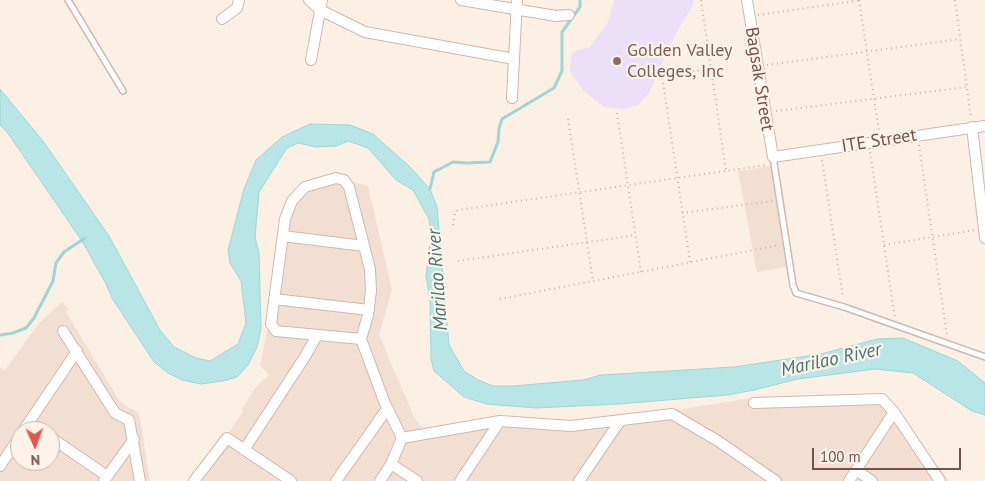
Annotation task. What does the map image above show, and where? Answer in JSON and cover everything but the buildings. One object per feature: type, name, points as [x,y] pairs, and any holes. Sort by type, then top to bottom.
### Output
[{"type":"street","points":[[222,19],[237,8],[239,0]]},
{"type":"street","points":[[309,0],[321,5],[366,32],[514,59]]},
{"type":"street","points":[[461,0],[517,5],[556,16],[570,15]]},
{"type":"street","name":"Bagsak Street","points":[[747,0],[773,160]]},
{"type":"street","points":[[311,60],[321,5]]},
{"type":"street","points":[[512,98],[517,5]]},
{"type":"street","name":"ITE Street","points":[[773,160],[821,150],[985,126]]},
{"type":"street","points":[[972,128],[984,233]]},
{"type":"street","points":[[361,339],[276,331],[271,324],[285,219],[292,201],[305,187],[336,178],[344,180],[349,187],[370,269],[372,291],[361,339],[387,409],[402,438]]},
{"type":"street","points":[[283,236],[364,246]]},
{"type":"street","points":[[274,299],[369,310]]},
{"type":"street","points":[[63,331],[115,413],[129,420],[134,439],[140,481]]},
{"type":"street","points":[[244,450],[317,335]]},
{"type":"street","points":[[30,421],[77,351]]},
{"type":"street","points":[[754,403],[882,399],[894,412],[940,481]]},
{"type":"street","points":[[336,481],[387,409]]},
{"type":"street","points":[[849,481],[894,412]]},
{"type":"street","points":[[402,438],[500,421],[570,426],[672,414],[718,441],[776,481]]},
{"type":"street","points":[[460,481],[500,421]]},
{"type":"street","points":[[579,481],[620,421]]},
{"type":"street","points":[[194,481],[227,438],[291,481]]},
{"type":"street","points":[[380,481],[391,464],[402,438]]},
{"type":"street","points":[[60,444],[106,479],[134,439]]},
{"type":"street","points":[[0,466],[10,451]]},
{"type":"street","points":[[391,464],[417,481]]},
{"type":"street","points":[[856,470],[872,481]]},
{"type":"lane","points":[[68,0],[123,91]]},
{"type":"lane","points":[[773,160],[793,289],[796,293],[844,307],[985,357]]},
{"type":"path","points":[[701,0],[726,171]]},
{"type":"path","points":[[859,0],[881,141]]},
{"type":"path","points":[[749,17],[862,0]]},
{"type":"path","points":[[954,0],[972,128]]},
{"type":"path","points":[[757,66],[960,39]]},
{"type":"path","points":[[690,262],[662,75],[711,69]]},
{"type":"path","points":[[765,113],[967,86]]},
{"type":"path","points":[[618,112],[641,272]]},
{"type":"path","points":[[568,119],[593,281]]},
{"type":"path","points":[[917,135],[948,343]]},
{"type":"path","points":[[868,143],[897,326]]},
{"type":"path","points":[[821,150],[844,307]]},
{"type":"path","points":[[454,225],[455,213],[458,210],[726,171],[773,160]]},
{"type":"path","points":[[682,213],[780,200]]},
{"type":"path","points":[[884,244],[933,237],[984,233]]},
{"type":"path","points":[[458,261],[636,235]]},
{"type":"path","points":[[500,300],[787,243]]},
{"type":"shaded area","name":"Golden Valley Colleges, Inc","points":[[614,0],[694,0],[692,7],[676,33],[649,93],[638,105],[623,109],[604,107],[584,91],[570,72],[572,52],[590,47],[608,22]]},
{"type":"shaded area","points":[[771,166],[789,266],[757,272],[738,171]]},
{"type":"shaded area","points":[[344,179],[368,186],[392,290],[379,335],[414,417],[422,428],[498,417],[570,422],[670,411],[753,398],[883,396],[892,403],[949,481],[190,481],[226,437],[256,387],[269,375],[260,365],[267,331],[280,235],[305,185]]},
{"type":"shaded area","points":[[62,302],[69,310],[66,312],[120,402],[139,413],[150,481],[0,481],[0,368],[5,370],[39,323]]},
{"type":"water","name":"Marilao River","points":[[0,89],[43,141],[109,236],[160,330],[174,347],[196,358],[210,361],[238,344],[246,323],[241,281],[230,263],[228,250],[244,189],[256,160],[282,137],[310,124],[350,125],[373,134],[410,167],[430,189],[437,207],[449,345],[464,371],[478,380],[493,386],[513,386],[583,380],[601,375],[734,367],[821,354],[877,339],[903,338],[958,361],[985,383],[985,415],[972,411],[913,373],[875,369],[798,379],[727,395],[619,404],[536,408],[487,404],[464,397],[434,371],[431,359],[430,299],[426,276],[431,234],[429,219],[413,190],[396,180],[368,148],[348,141],[336,146],[316,147],[298,143],[287,148],[259,192],[255,237],[259,253],[261,329],[257,347],[248,365],[237,377],[201,384],[182,380],[168,373],[154,362],[112,298],[82,241],[7,132],[0,125]]},
{"type":"waterway","points":[[430,189],[434,172],[453,162],[490,162],[498,142],[502,119],[554,88],[562,71],[562,32],[580,7],[580,0]]},
{"type":"waterway","points":[[0,335],[26,328],[34,318],[53,281],[56,263],[64,252],[85,238]]},
{"type":"place","name":"Golden Valley Colleges, Inc","points":[[617,61]]}]
